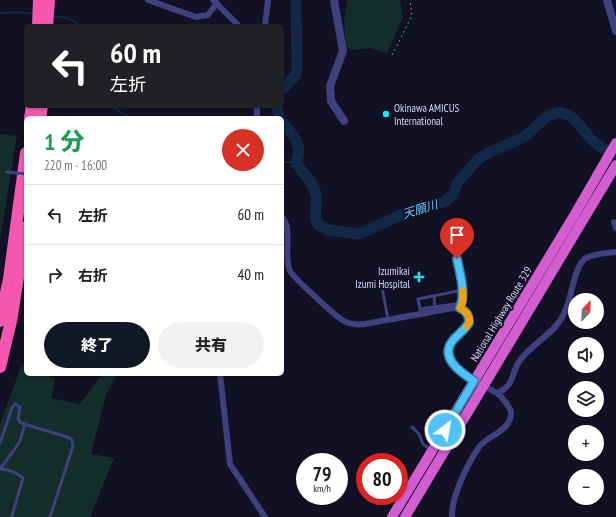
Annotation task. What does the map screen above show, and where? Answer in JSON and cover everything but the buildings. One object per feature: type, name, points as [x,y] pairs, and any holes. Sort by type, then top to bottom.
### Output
[{"type":"highway","points":[[38,24],[39,0]]},
{"type":"highway","points":[[47,24],[49,0]]},
{"type":"highway","name":"National Highway Route 329","points":[[392,517],[616,143]]},
{"type":"highway","name":"National Highway Route 329","points":[[405,517],[615,166]]},
{"type":"highway","points":[[0,321],[9,279],[24,168]]},
{"type":"highway","points":[[0,367],[11,320],[24,239]]},
{"type":"street","points":[[148,0],[196,17],[208,15],[215,2],[237,24]]},
{"type":"street","points":[[265,24],[268,0]]},
{"type":"street","points":[[334,0],[343,51],[330,86],[331,101],[344,121]]},
{"type":"street","points":[[607,0],[616,31]]},
{"type":"street","points":[[284,219],[287,228],[288,261],[291,271],[302,284],[344,322],[355,325],[388,320],[420,311],[453,308],[460,308],[466,311],[469,316],[469,323],[448,348],[449,358],[456,368],[474,381],[498,393],[509,406],[511,411],[510,417],[504,429],[480,446],[467,468],[457,492],[452,517]]},
{"type":"street","points":[[498,393],[506,389],[510,383],[520,359],[557,326],[570,300],[577,273],[582,262],[586,258],[616,252]]},
{"type":"street","points":[[220,376],[230,464],[265,517]]},
{"type":"lane","points":[[7,172],[24,174]]},
{"type":"lane","points":[[457,259],[463,290],[463,301],[460,308]]},
{"type":"lane","points":[[381,282],[388,320]]},
{"type":"lane","points":[[420,311],[418,299],[463,290]]},
{"type":"lane","points":[[434,296],[436,309],[463,301]]},
{"type":"lane","points":[[0,443],[15,404],[20,407],[19,422],[67,437],[72,440],[73,443],[50,517]]},
{"type":"lane","points":[[12,516],[24,481],[23,478],[17,474],[0,469],[20,441],[25,424]]},
{"type":"lane","points":[[412,428],[419,434],[423,444],[432,451]]},
{"type":"path","points":[[392,55],[412,14],[410,0]]},
{"type":"green space","points":[[347,0],[400,0],[403,17],[387,53],[370,48],[353,50],[346,47],[344,21]]},
{"type":"green space","points":[[0,134],[17,136],[0,240]]},
{"type":"green space","points":[[22,364],[24,365],[24,376],[49,376],[55,379],[51,398],[80,404],[101,376],[116,376],[106,395],[91,454],[114,458],[90,517],[0,517],[0,424]]},
{"type":"waterway","name":"天願川","points":[[284,88],[294,77],[297,70],[296,0]]},
{"type":"waterway","points":[[0,13],[18,12],[35,14]]},
{"type":"waterway","points":[[53,16],[71,19],[78,24]]},
{"type":"waterway","points":[[116,108],[118,111],[128,116]]},
{"type":"waterway","name":"天願川","points":[[277,108],[279,116]]},
{"type":"waterway","name":"天願川","points":[[284,125],[293,136],[298,146],[299,151],[296,163],[311,183],[315,192],[315,217],[318,224],[328,230],[359,234],[403,214],[446,201],[453,194],[458,182],[478,159],[522,138],[545,118],[556,113],[569,115],[596,144],[604,149],[616,153]]},
{"type":"waterway","points":[[284,162],[296,163]]},
{"type":"slow traffic","points":[[463,291],[463,301],[460,308],[466,311],[469,316],[469,323],[467,326]]},
{"type":"place","name":"Okinawa AMICUS International","points":[[386,114]]},
{"type":"place","name":"Izumikai Izumi Hospital","points":[[419,277]]},
{"type":"route","points":[[445,430],[474,381],[460,372],[452,364],[448,351],[448,348],[469,323],[469,316],[466,311],[460,308],[463,301],[463,290],[457,259]]}]
